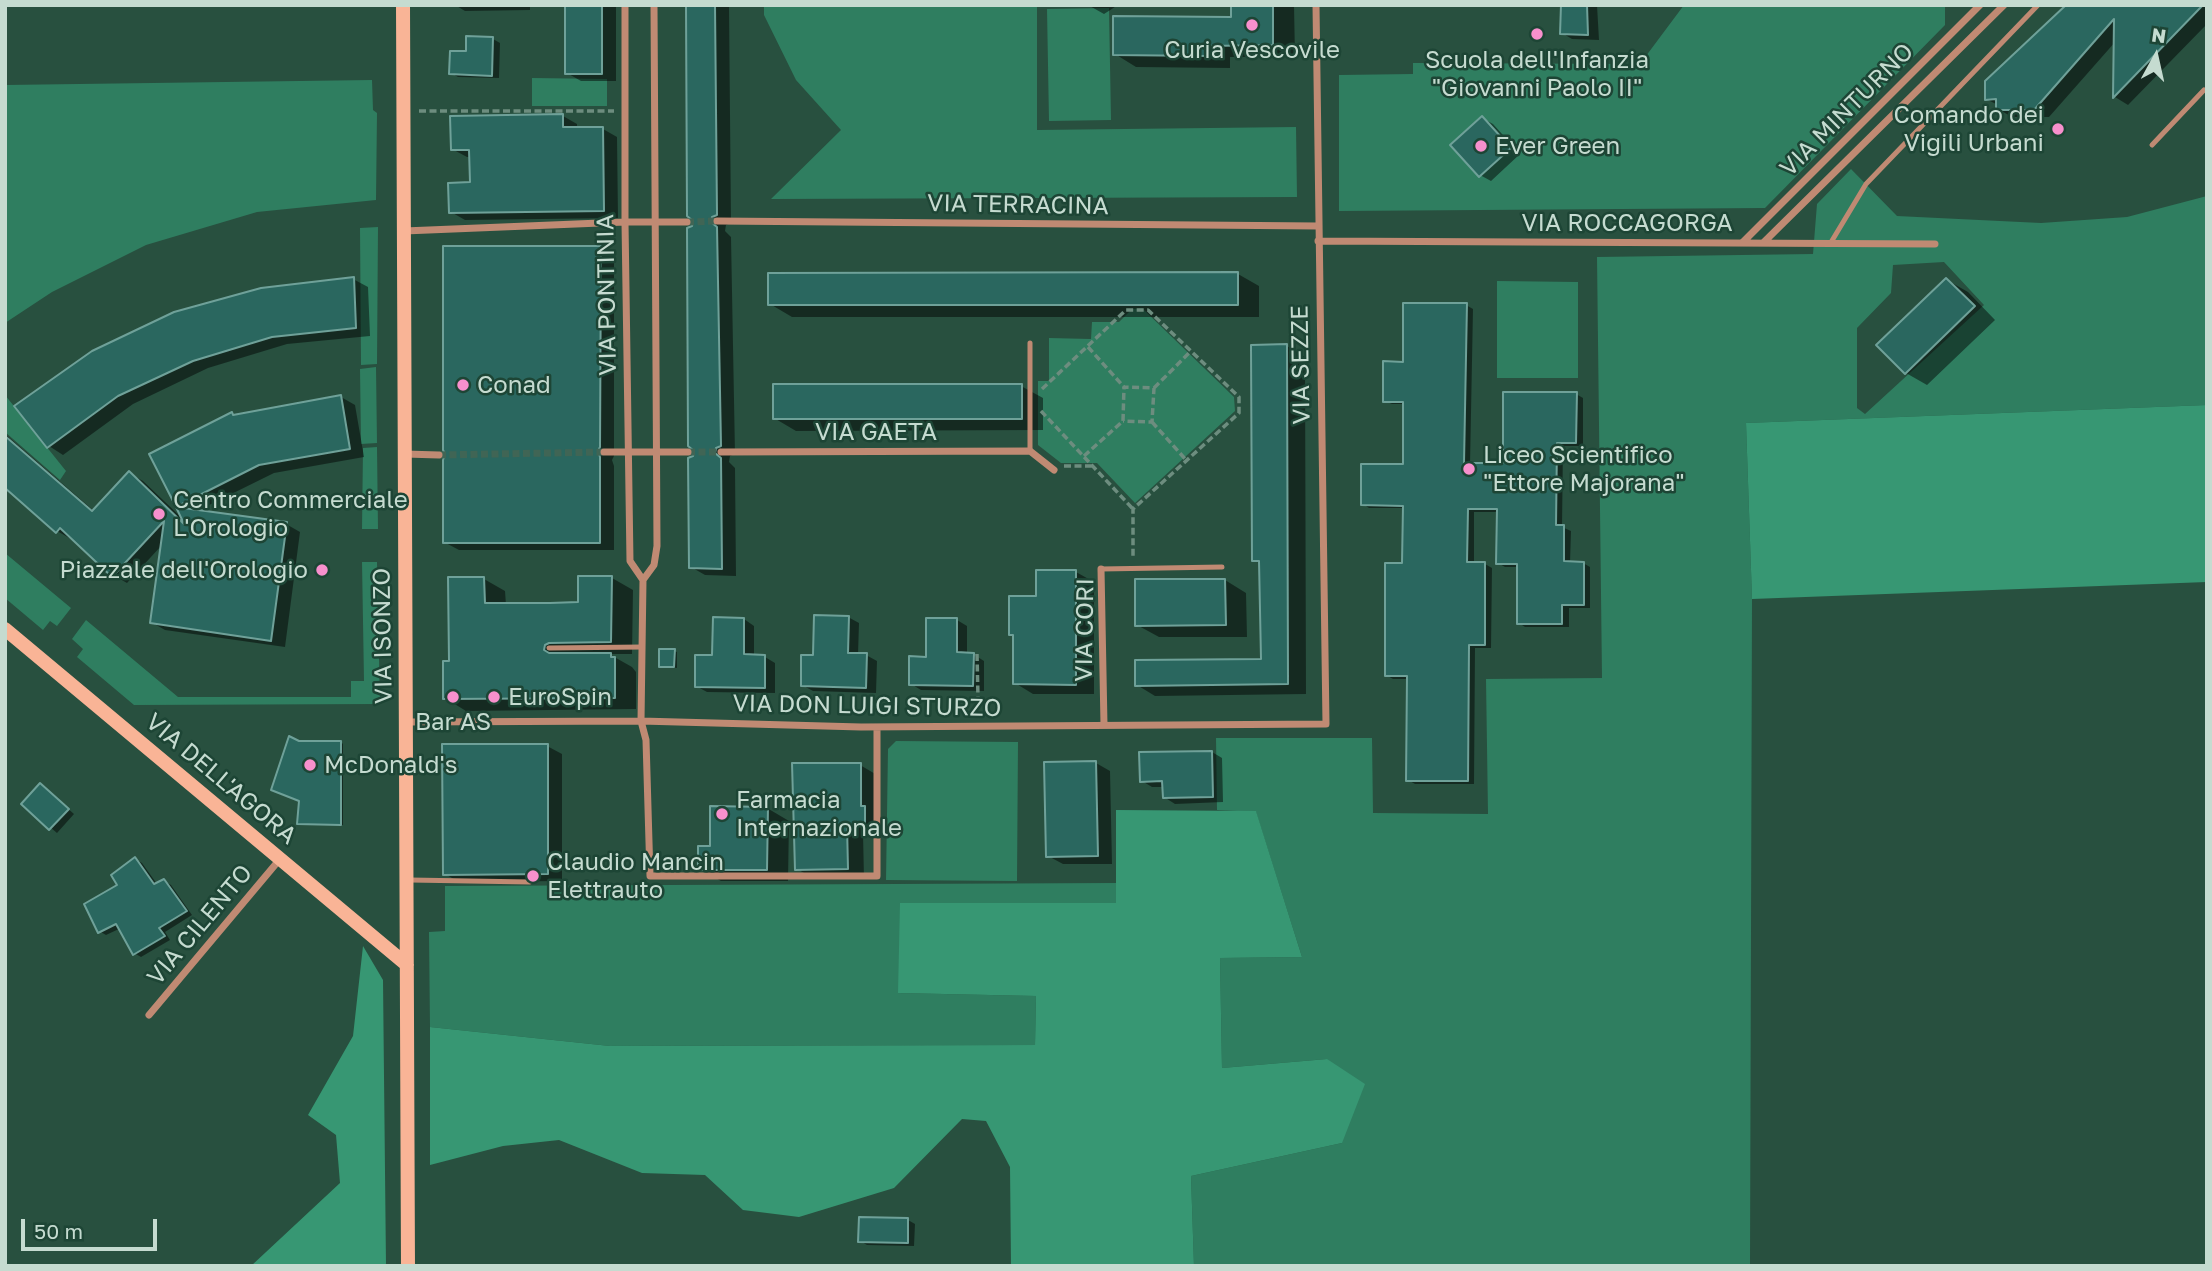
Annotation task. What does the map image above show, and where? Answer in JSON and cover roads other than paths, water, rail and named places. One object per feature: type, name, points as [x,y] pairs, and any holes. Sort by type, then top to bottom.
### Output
[{"type":"main road","name":"VIA ISONZO","points":[[402,5],[408,1266]]},
{"type":"main road","name":"VIA DELL'AGORA","points":[[5,629],[407,965]]},
{"type":"street","name":"VIA PONTINIA","points":[[625,5],[630,561],[643,580],[640,721],[646,740],[650,876],[877,876],[877,727]]},
{"type":"street","name":"VIA PONTINIA","points":[[643,580],[654,565],[657,546],[654,5]]},
{"type":"street","name":"VIA SEZZE","points":[[1315,5],[1326,724]]},
{"type":"street","name":"VIA MINTURNO","points":[[1742,243],[1980,5]]},
{"type":"street","name":"VIA MINTURNO","points":[[1763,243],[2004,5]]},
{"type":"street","name":"VIA TERRACINA","points":[[717,221],[1318,226]]},
{"type":"street","points":[[404,231],[687,222]]},
{"type":"street","name":"VIA ROCCAGORGA","points":[[1318,241],[1935,244]]},
{"type":"street","points":[[1030,451],[1051,468]]},
{"type":"street","name":"VIA GAETA","points":[[721,452],[1030,451]]},
{"type":"street","points":[[604,452],[688,452]]},
{"type":"street","points":[[405,454],[439,455]]},
{"type":"street","name":"VIA CORI","points":[[1101,569],[1104,725]]},
{"type":"street","name":"VIA DON LUIGI STURZO","points":[[407,722],[640,721],[877,727],[1326,724]]},
{"type":"street","name":"VIA CILENTO","points":[[149,1015],[280,859]]},
{"type":"lane","points":[[1830,244],[1866,184],[2038,5]]},
{"type":"lane","points":[[2152,145],[2204,90]]},
{"type":"lane","points":[[1030,343],[1030,451]]},
{"type":"lane","name":"VIA CORI","points":[[1101,569],[1222,567]]},
{"type":"lane","points":[[549,648],[642,647]]},
{"type":"lane","points":[[406,880],[530,882]]},
{"type":"tunnel","points":[[687,222],[717,221]]},
{"type":"tunnel","points":[[439,455],[604,452]]},
{"type":"tunnel","points":[[688,452],[721,452]]},
{"type":"place","name":"Curia Vescovile","points":[[1252,25]]},
{"type":"place","name":"Scuola dell'Infanzia \"Giovanni Paolo II\"","points":[[1537,34]]},
{"type":"place","name":"Comando dei Vigili Urbani","points":[[2058,129]]},
{"type":"place","name":"Ever Green","points":[[1481,146]]},
{"type":"place","name":"Conad","points":[[463,385]]},
{"type":"place","name":"Liceo Scientifico \"Ettore Majorana\"","points":[[1469,469]]},
{"type":"place","name":"Centro Commerciale L'Orologio","points":[[159,514]]},
{"type":"place","name":"Piazzale dell'Orologio","points":[[322,570]]},
{"type":"place","name":"Bar AS","points":[[453,697]]},
{"type":"place","name":"EuroSpin","points":[[494,697]]},
{"type":"place","name":"McDonald's","points":[[310,765]]},
{"type":"place","name":"Farmacia Internazionale","points":[[722,814]]},
{"type":"place","name":"Claudio Mancin Elettrauto","points":[[533,876]]}]
